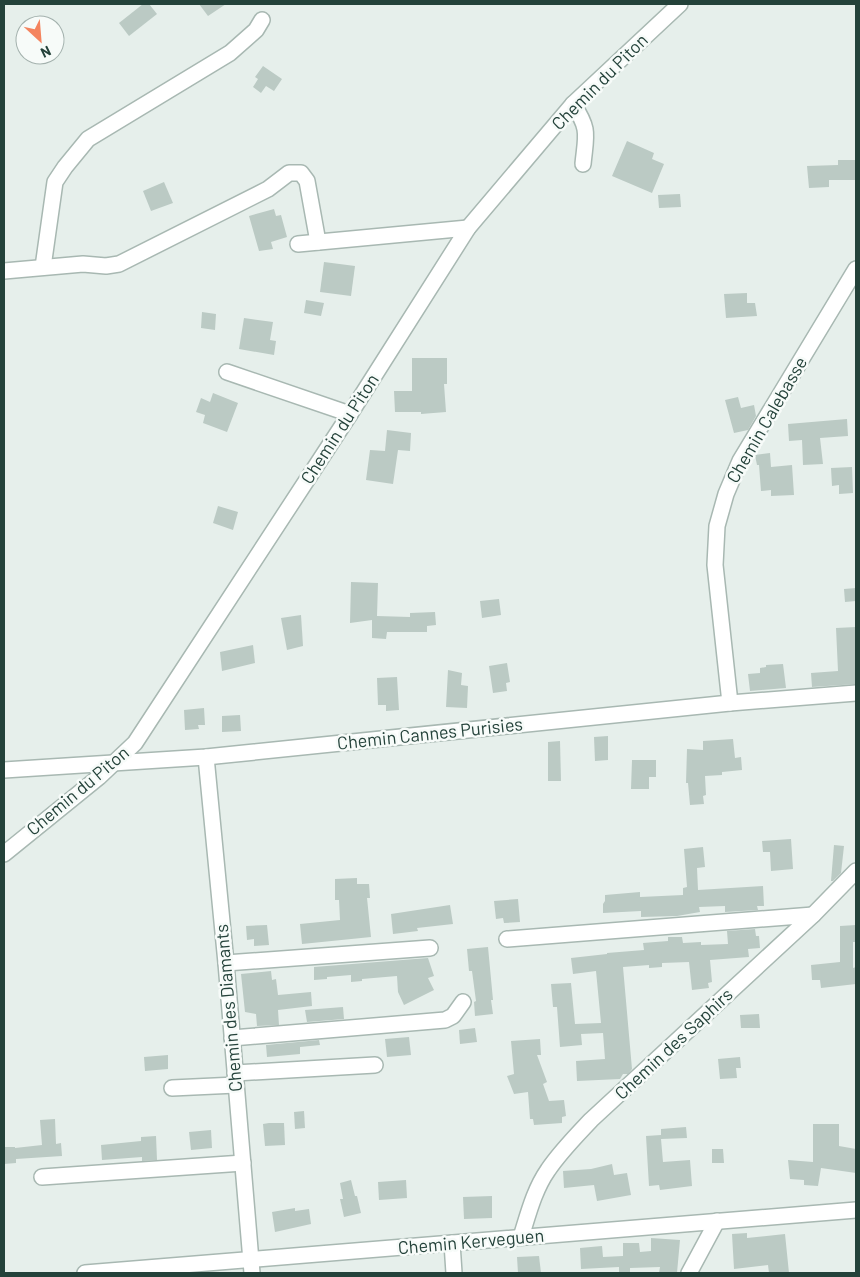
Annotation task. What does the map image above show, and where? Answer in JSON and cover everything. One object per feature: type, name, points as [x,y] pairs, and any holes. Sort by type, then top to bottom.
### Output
[{"type":"street","name":"Chemin du Piton","points":[[4,854],[115,762],[135,743],[350,414],[468,228],[573,104],[680,4]]},
{"type":"street","points":[[43,267],[55,182],[88,139],[230,53],[256,30],[262,20]]},
{"type":"street","points":[[573,104],[586,125],[583,164]]},
{"type":"street","points":[[4,272],[83,264],[106,266],[119,264],[268,189],[289,173],[301,173],[307,182],[318,242]]},
{"type":"street","points":[[298,244],[468,228]]},
{"type":"street","name":"Chemin Calebasse","points":[[730,703],[715,565],[717,526],[726,494],[740,460],[856,269]]},
{"type":"street","points":[[227,372],[350,414]]},
{"type":"street","name":"Chemin Cannes Purisies","points":[[4,770],[206,757],[730,703],[856,693]]},
{"type":"street","name":"Chemin des Diamants","points":[[206,757],[226,963],[251,1266]]},
{"type":"street","name":"Chemin des Saphirs","points":[[521,1238],[538,1188],[548,1170],[568,1144],[591,1120],[813,915],[856,871]]},
{"type":"street","points":[[507,939],[813,915]]},
{"type":"street","points":[[226,963],[430,948]]},
{"type":"street","points":[[232,1038],[445,1020],[453,1016],[463,1002]]},
{"type":"street","points":[[172,1088],[236,1079],[375,1065]]},
{"type":"street","points":[[42,1177],[243,1163]]},
{"type":"street","name":"Chemin Kerveguen","points":[[85,1273],[251,1266],[452,1243],[856,1210]]},
{"type":"street","points":[[689,1273],[717,1221]]},
{"type":"street","points":[[452,1243],[454,1273]]},
{"type":"building","points":[[143,4],[149,4],[157,14],[129,36],[119,23]]},
{"type":"building","points":[[199,4],[226,4],[208,16]]},
{"type":"building","points":[[263,66],[282,79],[274,91],[266,86],[261,93],[253,87],[258,79],[255,77]]},
{"type":"building","points":[[627,141],[654,153],[652,159],[664,164],[652,193],[612,176]]},
{"type":"building","points":[[838,160],[856,160],[856,180],[829,180],[829,187],[809,188],[807,166],[838,165]]},
{"type":"building","points":[[164,182],[173,203],[151,211],[143,191]]},
{"type":"building","points":[[680,194],[681,207],[659,208],[658,195]]},
{"type":"building","points":[[274,209],[276,216],[281,215],[287,237],[271,242],[273,249],[259,251],[249,216]]},
{"type":"building","points":[[324,262],[355,266],[351,296],[320,292]]},
{"type":"building","points":[[747,293],[747,303],[755,303],[757,316],[726,318],[724,294]]},
{"type":"building","points":[[306,300],[324,303],[321,316],[304,313]]},
{"type":"building","points":[[202,312],[216,314],[215,330],[201,328]]},
{"type":"building","points":[[244,318],[273,322],[270,340],[276,341],[274,355],[239,349]]},
{"type":"building","points":[[412,358],[447,358],[447,384],[444,384],[446,412],[421,414],[421,412],[395,412],[394,391],[412,391]]},
{"type":"building","points":[[213,393],[238,403],[227,432],[203,423],[205,415],[196,412],[201,398],[210,402]]},
{"type":"building","points":[[738,397],[741,408],[754,405],[756,416],[748,430],[734,433],[725,400]]},
{"type":"building","points":[[847,419],[848,436],[820,438],[823,464],[803,465],[802,440],[789,441],[788,424]]},
{"type":"building","points":[[387,430],[411,433],[410,451],[398,450],[393,484],[366,480],[370,450],[385,451]]},
{"type":"building","points":[[770,453],[771,467],[792,465],[794,495],[771,496],[771,490],[761,491],[759,465],[757,465],[755,455]]},
{"type":"building","points":[[852,467],[853,493],[839,494],[839,485],[832,486],[831,468]]},
{"type":"building","points":[[218,506],[238,512],[233,530],[213,523]]},
{"type":"building","points":[[351,582],[378,583],[377,616],[410,617],[410,613],[435,612],[436,625],[427,626],[427,632],[387,632],[386,639],[372,638],[372,620],[350,623]]},
{"type":"building","points":[[856,588],[856,601],[845,602],[844,589]]},
{"type":"building","points":[[499,599],[501,615],[482,618],[480,601]]},
{"type":"building","points":[[301,615],[303,646],[287,650],[281,618]]},
{"type":"building","points":[[856,627],[856,684],[812,687],[811,673],[838,671],[836,628]]},
{"type":"building","points":[[253,645],[255,663],[222,671],[220,652]]},
{"type":"building","points":[[507,663],[510,682],[506,683],[507,691],[493,693],[489,666]]},
{"type":"building","points":[[783,664],[786,688],[750,691],[748,674],[760,673],[760,668],[766,667],[766,665]]},
{"type":"building","points":[[448,670],[462,673],[461,685],[468,686],[467,708],[446,707]]},
{"type":"building","points":[[397,677],[399,710],[386,711],[386,705],[378,705],[377,678]]},
{"type":"building","points":[[204,708],[205,725],[198,725],[199,729],[185,730],[184,710]]},
{"type":"building","points":[[240,715],[241,731],[222,732],[222,716]]},
{"type":"building","points":[[608,736],[608,760],[595,761],[594,737]]},
{"type":"building","points":[[733,739],[735,758],[741,757],[742,770],[722,772],[722,775],[705,776],[706,795],[703,796],[704,804],[690,805],[688,783],[686,783],[687,749],[703,750],[703,741]]},
{"type":"building","points":[[560,741],[561,781],[548,781],[548,742]]},
{"type":"building","points":[[632,760],[656,760],[656,777],[649,777],[649,789],[631,789]]},
{"type":"building","points":[[791,839],[793,869],[771,871],[770,852],[763,852],[762,841]]},
{"type":"building","points":[[834,845],[844,846],[841,873],[831,881]]},
{"type":"building","points":[[703,847],[705,867],[697,868],[698,890],[763,886],[764,906],[757,906],[758,910],[725,912],[725,906],[699,907],[700,912],[677,916],[641,917],[641,911],[603,913],[605,895],[640,892],[640,897],[683,895],[683,888],[687,887],[684,849]]},
{"type":"building","points":[[357,878],[357,884],[369,884],[370,898],[367,898],[371,937],[302,944],[300,924],[340,920],[339,900],[335,900],[335,879]]},
{"type":"building","points":[[518,899],[520,922],[504,923],[503,918],[496,919],[494,901]]},
{"type":"building","points":[[450,905],[453,924],[417,928],[418,931],[393,934],[391,914]]},
{"type":"building","points":[[267,925],[269,945],[254,946],[254,939],[247,940],[246,926]]},
{"type":"building","points":[[856,925],[856,942],[853,942],[853,968],[856,967],[856,984],[821,988],[820,980],[812,980],[811,965],[840,962],[840,926]]},
{"type":"building","points":[[755,929],[756,936],[759,936],[760,948],[748,949],[749,957],[710,960],[712,982],[708,983],[709,988],[692,990],[689,962],[662,963],[662,967],[649,968],[649,965],[623,967],[632,1069],[628,1074],[623,1074],[620,1079],[577,1081],[576,1061],[605,1059],[603,1033],[581,1034],[582,1045],[560,1047],[557,1007],[553,1007],[551,984],[571,983],[575,1024],[601,1023],[596,971],[573,974],[571,958],[644,950],[643,943],[668,941],[668,937],[682,937],[683,943],[701,942],[701,945],[728,944],[727,931]]},
{"type":"building","points":[[488,947],[493,1014],[475,1016],[474,1002],[476,1001],[472,971],[469,971],[467,949]]},
{"type":"building","points":[[428,958],[434,976],[428,978],[434,990],[404,1005],[398,992],[397,976],[362,979],[362,981],[351,982],[351,975],[314,980],[314,967]]},
{"type":"building","points":[[271,971],[272,980],[276,979],[278,995],[311,992],[312,1006],[278,1010],[279,1025],[257,1026],[256,1014],[245,1012],[241,974]]},
{"type":"building","points":[[343,1007],[344,1019],[307,1022],[305,1010]]},
{"type":"building","points":[[759,1014],[760,1028],[741,1028],[740,1015]]},
{"type":"building","points":[[475,1028],[477,1042],[460,1044],[459,1030]]},
{"type":"building","points":[[409,1037],[411,1055],[387,1057],[385,1039]]},
{"type":"building","points":[[540,1039],[541,1055],[537,1055],[547,1082],[543,1084],[549,1101],[564,1100],[566,1116],[562,1117],[562,1123],[534,1125],[533,1119],[530,1119],[528,1092],[514,1094],[507,1076],[514,1074],[511,1041]]},
{"type":"building","points":[[319,1040],[320,1045],[300,1047],[300,1054],[267,1057],[266,1045]]},
{"type":"building","points":[[168,1055],[168,1069],[145,1071],[144,1057]]},
{"type":"building","points":[[740,1057],[741,1068],[736,1068],[737,1078],[720,1079],[718,1059]]},
{"type":"building","points":[[304,1111],[305,1128],[295,1129],[294,1112]]},
{"type":"building","points":[[55,1119],[56,1144],[61,1143],[62,1156],[16,1159],[16,1163],[4,1164],[4,1147],[15,1148],[42,1145],[40,1120]]},
{"type":"building","points":[[284,1123],[285,1145],[265,1146],[263,1124]]},
{"type":"building","points":[[813,1124],[839,1124],[839,1146],[856,1149],[856,1173],[821,1168],[818,1186],[804,1185],[804,1180],[790,1179],[788,1160],[813,1162]]},
{"type":"building","points":[[686,1127],[687,1138],[661,1139],[663,1162],[690,1160],[692,1186],[660,1190],[659,1185],[649,1186],[646,1136],[661,1135],[661,1129]]},
{"type":"building","points":[[211,1130],[212,1148],[191,1150],[189,1132]]},
{"type":"building","points":[[156,1136],[157,1160],[142,1161],[142,1157],[102,1160],[101,1145],[141,1141],[141,1137]]},
{"type":"building","points":[[712,1149],[723,1149],[724,1163],[712,1163]]},
{"type":"building","points":[[612,1164],[614,1175],[627,1173],[631,1195],[597,1201],[594,1185],[564,1188],[563,1171],[591,1169]]},
{"type":"building","points":[[351,1180],[361,1213],[344,1217],[340,1199],[343,1199],[340,1183]]},
{"type":"building","points":[[406,1180],[407,1198],[379,1200],[378,1182]]},
{"type":"building","points":[[492,1196],[492,1218],[464,1219],[463,1197]]},
{"type":"building","points":[[295,1208],[295,1211],[309,1209],[311,1224],[275,1232],[272,1212]]},
{"type":"building","points":[[747,1233],[747,1238],[785,1234],[789,1273],[769,1273],[768,1265],[734,1269],[732,1234]]},
{"type":"building","points":[[651,1238],[680,1240],[677,1273],[659,1273],[660,1267],[630,1268],[630,1273],[619,1273],[619,1267],[581,1269],[580,1248],[602,1246],[603,1257],[623,1256],[623,1243],[639,1243],[640,1252],[651,1251]]},
{"type":"building","points":[[539,1256],[541,1273],[518,1273],[517,1257]]}]
